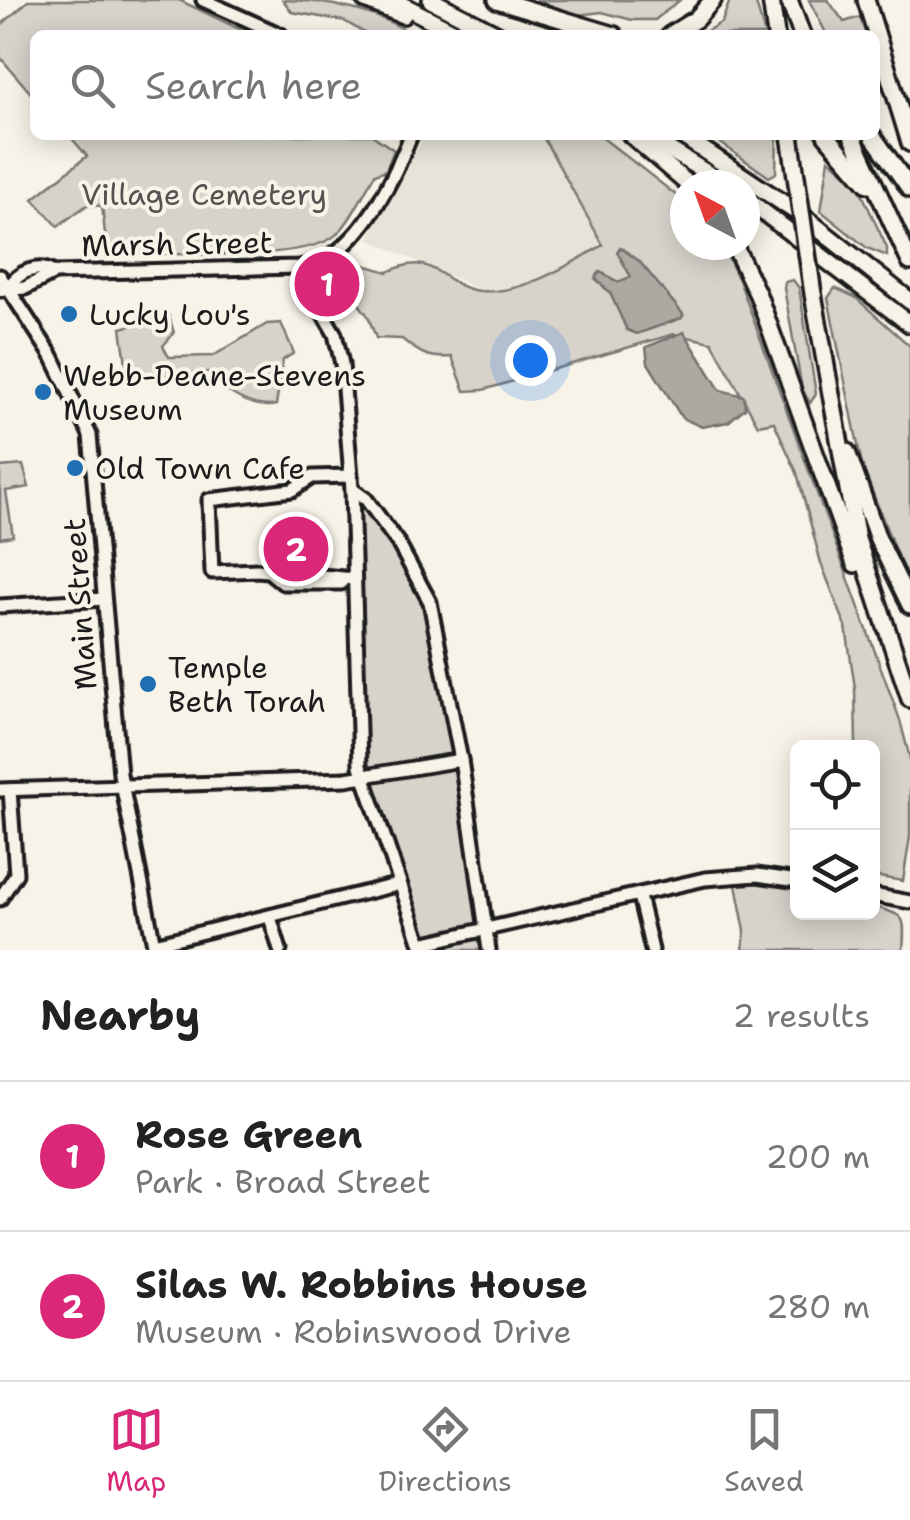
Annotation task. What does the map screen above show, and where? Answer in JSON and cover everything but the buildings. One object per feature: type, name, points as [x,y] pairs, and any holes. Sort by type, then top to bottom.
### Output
[{"type":"highway","points":[[365,0],[408,17],[431,20]]},
{"type":"highway","points":[[393,0],[450,30]]},
{"type":"highway","points":[[431,0],[488,30]]},
{"type":"highway","points":[[496,0],[592,30]]},
{"type":"highway","points":[[678,30],[696,19],[713,0]]},
{"type":"highway","points":[[771,0],[775,30]]},
{"type":"highway","points":[[789,0],[800,30]]},
{"type":"highway","points":[[797,0],[808,30]]},
{"type":"highway","points":[[866,0],[875,30]]},
{"type":"highway","points":[[880,46],[910,143]]},
{"type":"highway","points":[[637,140],[672,170]]},
{"type":"highway","points":[[654,140],[702,170]]},
{"type":"highway","points":[[689,140],[787,205],[910,301]]},
{"type":"highway","points":[[791,140],[813,294],[857,539],[910,699]]},
{"type":"highway","points":[[830,140],[868,184],[907,255]]},
{"type":"highway","points":[[854,140],[907,255]]},
{"type":"highway","points":[[876,140],[910,189]]},
{"type":"highway","points":[[760,209],[910,324]]},
{"type":"highway","points":[[741,260],[758,295],[871,609],[886,630]]},
{"type":"highway","points":[[832,406],[878,538],[910,605]]},
{"type":"street","points":[[203,0],[270,30]]},
{"type":"street","name":"Marsh Street","points":[[3,284],[25,288],[54,272],[302,267],[330,260],[348,246],[408,140]]},
{"type":"street","points":[[278,267],[310,290]]},
{"type":"street","points":[[302,267],[339,348],[352,483],[362,777],[422,947],[486,929],[740,874],[790,880]]},
{"type":"street","name":"Main Street","points":[[3,284],[56,364],[90,436],[121,784],[154,947]]},
{"type":"street","points":[[354,580],[212,572],[209,500],[285,492],[312,476],[352,483],[426,589],[438,632],[461,760],[489,950]]},
{"type":"street","points":[[0,606],[104,599]]},
{"type":"street","points":[[0,898],[16,874],[5,790],[362,777],[461,760]]},
{"type":"street","points":[[154,947],[400,884]]},
{"type":"street","points":[[639,896],[652,950]]},
{"type":"street","points":[[880,896],[910,902]]},
{"type":"street","points":[[270,917],[280,950]]},
{"type":"shaded area","points":[[422,140],[545,140],[604,245],[521,287],[483,291],[368,239]]},
{"type":"shaded area","points":[[620,247],[639,261],[683,314],[682,318],[637,334],[627,330],[610,293],[595,278],[600,272],[618,282],[631,277],[617,252]]},
{"type":"shaded area","points":[[684,332],[720,390],[744,396],[745,408],[728,422],[702,427],[682,418],[648,363],[646,347]]},
{"type":"green space","points":[[29,0],[179,0],[242,30],[30,30],[30,92],[0,57],[0,26]]},
{"type":"green space","points":[[283,0],[350,8],[404,30],[359,30],[344,21],[292,12]]},
{"type":"green space","points":[[536,0],[680,0],[655,20],[632,20],[602,12],[578,15]]},
{"type":"green space","points":[[730,0],[755,0],[764,30],[708,30],[722,22]]},
{"type":"green space","points":[[809,0],[828,0],[844,22],[860,17],[864,30],[824,30]]},
{"type":"green space","name":"Village Cemetery","points":[[73,140],[379,140],[394,150],[386,170],[375,174],[338,233],[321,243],[296,249],[229,254],[107,252],[102,206],[87,205],[58,226],[33,199],[87,156]]},
{"type":"green space","points":[[545,140],[605,140],[670,190],[670,260],[729,260],[900,720],[910,759],[910,837],[903,881],[880,877],[880,740],[856,740],[855,688],[846,627],[821,563],[797,473],[774,422],[758,425],[712,342],[674,334],[483,390],[465,391],[452,357],[424,354],[402,339],[376,338],[368,316],[353,296],[342,302],[338,313],[310,282],[314,268],[354,262],[388,272],[417,264],[427,266],[455,283],[480,291],[512,288],[544,277],[603,245]],"holes":[[[604,274],[618,282],[631,277],[653,280],[683,315],[627,330]]]},
{"type":"green space","points":[[716,140],[777,140],[776,173],[769,177]]},
{"type":"green space","points":[[829,159],[857,183],[887,248],[887,256],[867,248],[821,211]]},
{"type":"green space","points":[[793,280],[799,288],[816,394],[810,403],[802,389],[784,288],[785,282]]},
{"type":"green space","points":[[835,288],[855,297],[910,346],[910,589],[862,465],[828,298]]},
{"type":"green space","points":[[169,316],[174,333],[163,346],[169,357],[213,356],[267,324],[281,323],[294,353],[283,360],[276,405],[258,405],[238,398],[209,372],[128,378],[121,328]]},
{"type":"green space","points":[[23,465],[29,487],[6,491],[13,536],[0,538],[0,467]]},
{"type":"green space","points":[[363,505],[395,546],[429,611],[484,950],[430,950],[430,936],[423,932],[365,765],[358,508]]},
{"type":"green space","points":[[752,880],[790,884],[790,920],[880,920],[880,909],[897,915],[903,922],[903,950],[743,950],[745,931],[736,885]]},
{"type":"place","name":"Rose Green","points":[[327,284]]},
{"type":"place","name":"Lucky Lou's","points":[[69,314]]},
{"type":"place","name":"Webb-Deane-Stevens Museum","points":[[43,392]]},
{"type":"place","name":"Old Town Cafe","points":[[75,468]]},
{"type":"place","name":"Silas W. Robbins House","points":[[296,549]]},
{"type":"place","name":"Temple Beth Torah","points":[[148,684]]}]
